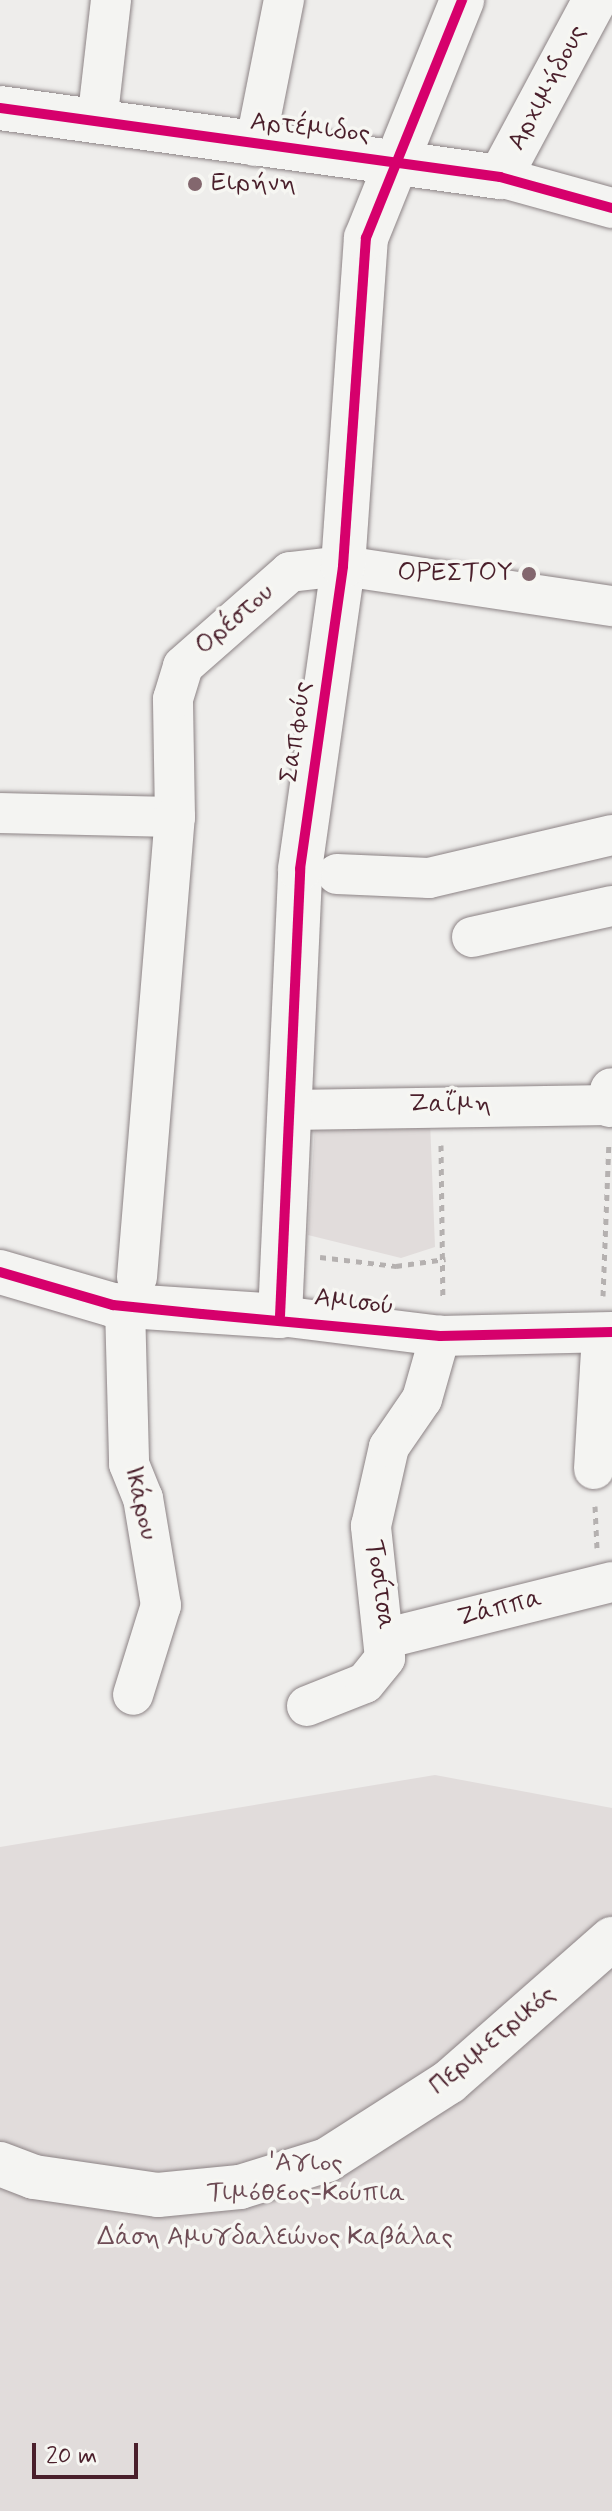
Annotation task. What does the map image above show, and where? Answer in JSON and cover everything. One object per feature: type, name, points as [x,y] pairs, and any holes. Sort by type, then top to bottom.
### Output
[{"type":"street","points":[[97,123],[111,0]]},
{"type":"street","points":[[255,146],[284,0]]},
{"type":"street","name":"Σαπφούς","points":[[280,1316],[280,1253],[290,1110],[300,869],[343,566],[366,238],[462,0]]},
{"type":"street","name":"Αρχιμήδους","points":[[500,177],[595,0]]},
{"type":"street","name":"Αρτέμιδος","points":[[0,108],[255,146],[397,161],[500,177],[612,208]]},
{"type":"street","name":"Ορέστου","points":[[131,1292],[175,817],[173,699],[183,666],[290,572],[343,566],[612,606]]},
{"type":"street","points":[[0,813],[175,817]]},
{"type":"street","points":[[337,874],[429,878],[612,835]]},
{"type":"street","points":[[472,937],[612,906]]},
{"type":"street","name":"Ζαΐμη","points":[[290,1110],[611,1098]]},
{"type":"street","name":"Αμισού","points":[[0,1272],[280,1316],[440,1336],[607,1333]]},
{"type":"street","name":"Ικάρου","points":[[131,1292],[129,1464],[143,1498],[161,1605],[133,1695]]},
{"type":"street","points":[[594,1469],[607,1333]]},
{"type":"street","name":"Τοσίτσα","points":[[307,1706],[365,1683],[385,1658],[387,1638],[371,1526],[389,1447],[422,1399],[440,1336]]},
{"type":"street","name":"Ζάππα","points":[[387,1638],[605,1583]]},
{"type":"street","name":"Περιμετρικός","points":[[0,2164],[34,2177],[158,2195],[240,2187],[327,2160],[449,2082],[612,1939]]},
{"type":"path","points":[[607,1333],[611,1098]]},
{"type":"path","points":[[280,1253],[396,1266],[446,1259],[440,1132]]},
{"type":"path","points":[[594,1469],[605,1583]]},
{"type":"green space","points":[[430,1121],[435,1247],[401,1258],[308,1235],[315,1124]]},
{"type":"green space","name":"'Αγιος Τιμόθεος-Κούπια","points":[[435,1775],[612,1808],[612,2511],[0,2511],[0,1847]]},
{"type":"cycle path","points":[[280,1316],[300,869],[343,566],[366,238],[462,0]]},
{"type":"cycle path","points":[[0,108],[500,177],[612,208]]},
{"type":"cycle path","points":[[0,1272],[113,1305],[202,1314],[440,1336],[612,1332]]},
{"type":"place","name":"Ειρήνη","points":[[195,184]]},
{"type":"place","name":"ΟΡΕΣΤΟΥ","points":[[529,574]]},
{"type":"park label","name":"Δάση Αμυγδαλεώνος Καβάλας","points":[[275,2238]]}]
